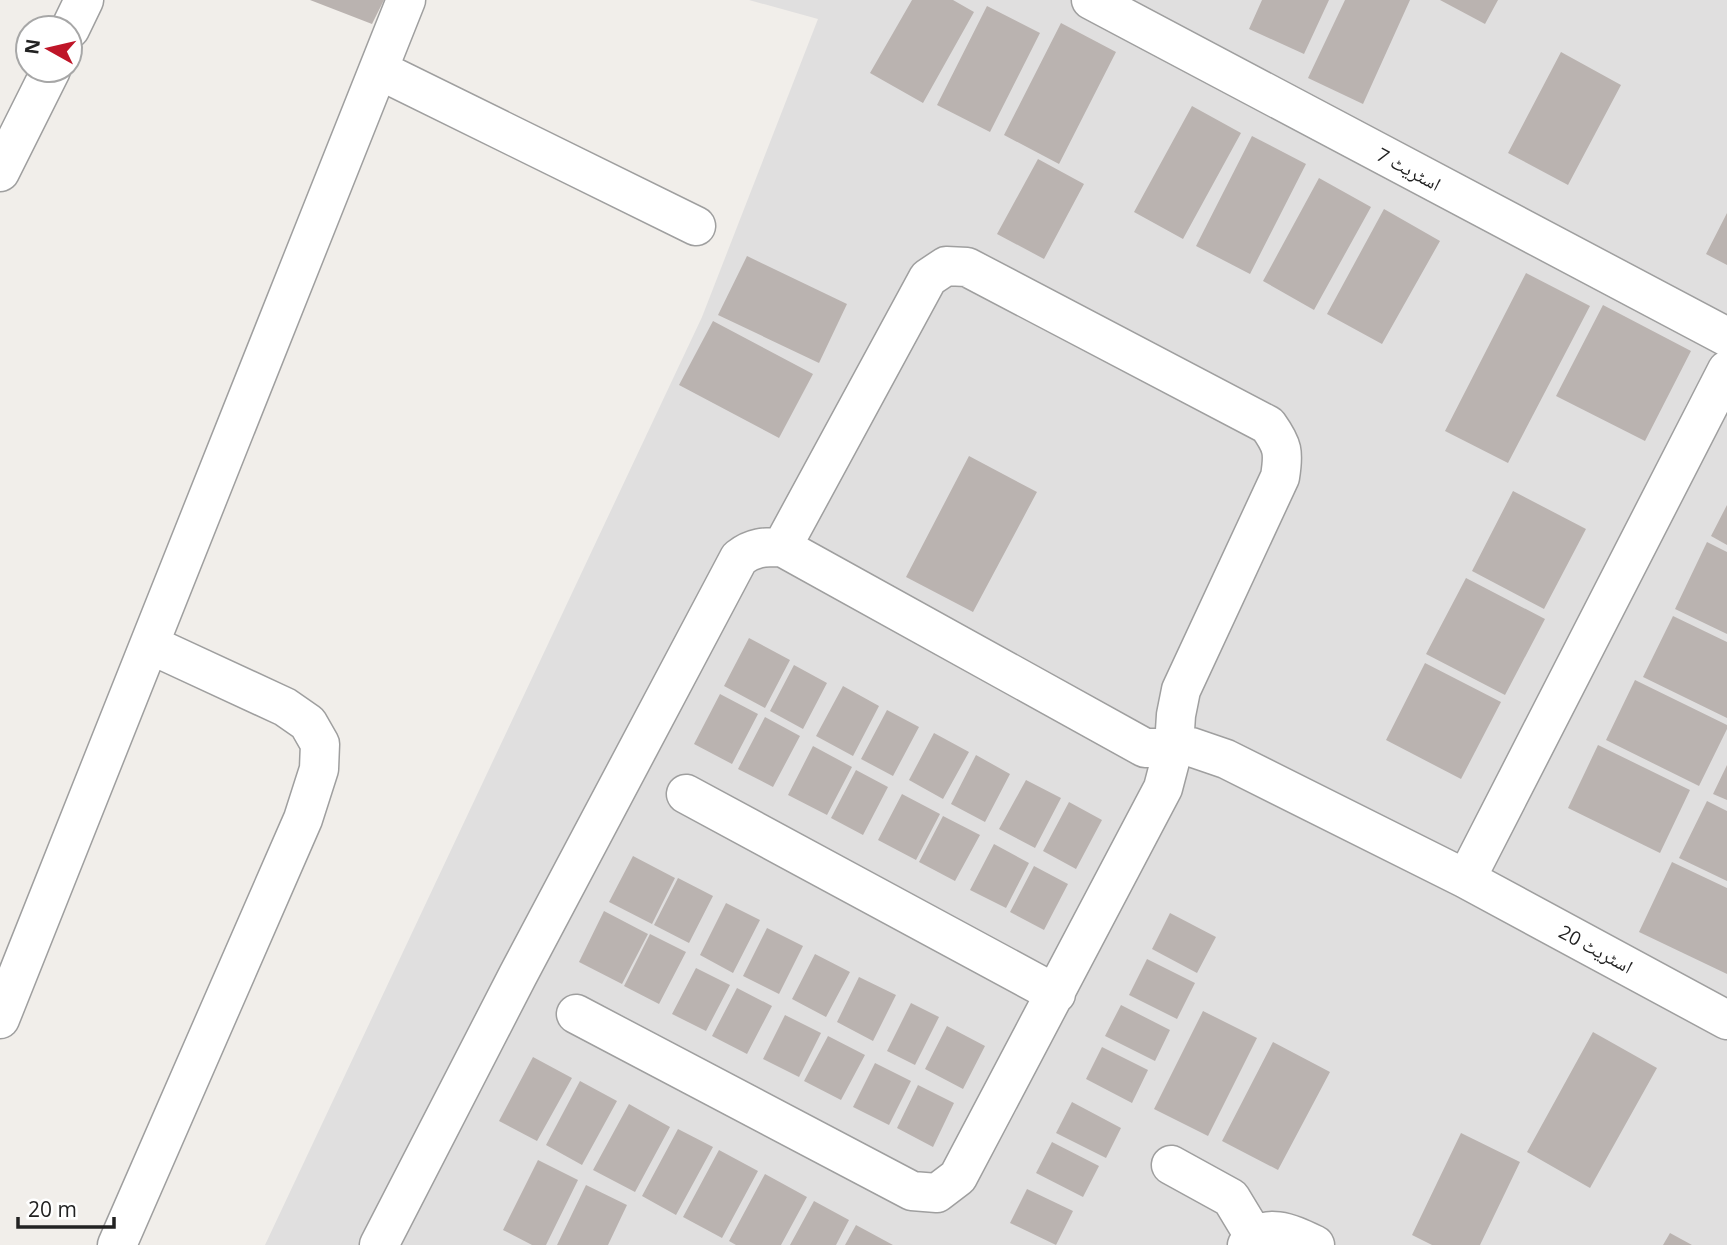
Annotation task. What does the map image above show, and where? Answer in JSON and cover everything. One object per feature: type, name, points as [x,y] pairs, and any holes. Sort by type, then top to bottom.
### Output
[{"type":"street","points":[[0,1019],[151,646],[406,0]]},
{"type":"street","name":"اسٹریٹ 7","points":[[1091,0],[1727,337]]},
{"type":"street","points":[[379,70],[696,226]]},
{"type":"street","points":[[0,172],[44,84]]},
{"type":"street","points":[[379,1245],[518,975],[739,558],[749,550],[782,547],[928,278],[946,266],[967,267],[1268,425],[1281,443],[1283,457],[1280,477],[1181,690],[1174,746],[1163,788],[958,1177],[937,1193],[912,1191],[576,1014]]},
{"type":"street","points":[[1466,879],[1727,370]]},
{"type":"street","name":"اسٹریٹ 20","points":[[782,547],[1145,748],[1191,747],[1211,752],[1466,879],[1727,1020]]},
{"type":"street","points":[[117,1245],[303,819],[319,769],[320,744],[308,723],[285,707],[151,646]]},
{"type":"street","points":[[686,794],[1056,994]]},
{"type":"street","points":[[1171,1165],[1231,1198],[1250,1240],[1266,1231],[1283,1232],[1315,1245]]},
{"type":"shaded area","points":[[749,0],[1727,0],[1727,1245],[265,1245],[702,317],[818,19]]},
{"type":"building","points":[[310,0],[384,0],[372,24]]},
{"type":"building","points":[[912,0],[953,0],[974,12],[923,103],[870,73]]},
{"type":"building","points":[[1262,0],[1329,0],[1304,54],[1249,29]]},
{"type":"building","points":[[1345,0],[1410,0],[1363,104],[1308,78]]},
{"type":"building","points":[[1440,0],[1498,0],[1485,24]]},
{"type":"building","points":[[987,6],[1040,33],[990,132],[937,105]]},
{"type":"building","points":[[1061,23],[1116,52],[1059,164],[1004,135]]},
{"type":"building","points":[[1561,52],[1621,85],[1568,185],[1508,153]]},
{"type":"building","points":[[1192,106],[1241,133],[1183,239],[1134,212]]},
{"type":"building","points":[[1252,136],[1306,164],[1250,274],[1196,246]]},
{"type":"building","points":[[1038,159],[1084,184],[1044,259],[997,234]]},
{"type":"building","points":[[1319,178],[1371,207],[1314,310],[1263,281]]},
{"type":"building","points":[[1384,209],[1440,241],[1382,344],[1327,314]]},
{"type":"building","points":[[1727,213],[1727,265],[1706,254]]},
{"type":"building","points":[[747,256],[847,304],[819,363],[718,315]]},
{"type":"building","points":[[1526,273],[1590,306],[1508,463],[1445,431]]},
{"type":"building","points":[[1603,305],[1691,351],[1645,441],[1556,396]]},
{"type":"building","points":[[713,321],[813,374],[779,438],[679,385]]},
{"type":"building","points":[[969,456],[1037,492],[973,612],[906,577]]},
{"type":"building","points":[[1513,491],[1586,529],[1544,609],[1472,571]]},
{"type":"building","points":[[1727,505],[1727,545],[1711,536]]},
{"type":"building","points":[[1707,542],[1727,552],[1727,634],[1675,609]]},
{"type":"building","points":[[1466,578],[1545,619],[1505,695],[1426,654]]},
{"type":"building","points":[[1673,616],[1727,642],[1727,718],[1643,677]]},
{"type":"building","points":[[749,638],[790,660],[765,708],[724,686]]},
{"type":"building","points":[[1425,663],[1501,702],[1461,779],[1386,740]]},
{"type":"building","points":[[794,665],[827,683],[803,729],[770,711]]},
{"type":"building","points":[[1635,680],[1727,725],[1699,786],[1606,740]]},
{"type":"building","points":[[843,686],[879,706],[853,756],[816,736]]},
{"type":"building","points":[[720,694],[758,714],[732,764],[694,744]]},
{"type":"building","points":[[887,710],[919,727],[893,776],[861,759]]},
{"type":"building","points":[[765,717],[800,736],[773,787],[738,769]]},
{"type":"building","points":[[934,733],[969,752],[943,799],[909,780]]},
{"type":"building","points":[[1598,745],[1690,790],[1660,853],[1568,808]]},
{"type":"building","points":[[813,746],[852,767],[827,815],[788,795]]},
{"type":"building","points":[[976,755],[1010,774],[985,822],[951,804]]},
{"type":"building","points":[[1727,765],[1727,800],[1713,794]]},
{"type":"building","points":[[856,770],[888,787],[863,835],[831,818]]},
{"type":"building","points":[[1026,780],[1061,798],[1035,848],[999,829]]},
{"type":"building","points":[[902,794],[940,814],[916,860],[878,840]]},
{"type":"building","points":[[1707,801],[1727,811],[1727,881],[1679,858]]},
{"type":"building","points":[[1069,802],[1102,820],[1076,869],[1043,851]]},
{"type":"building","points":[[943,816],[980,835],[955,881],[919,862]]},
{"type":"building","points":[[994,844],[1029,863],[1006,908],[970,890]]},
{"type":"building","points":[[633,856],[675,878],[652,924],[609,902]]},
{"type":"building","points":[[1672,862],[1727,888],[1727,974],[1639,932]]},
{"type":"building","points":[[1034,866],[1068,884],[1044,930],[1010,912]]},
{"type":"building","points":[[678,878],[713,896],[689,943],[654,925]]},
{"type":"building","points":[[726,903],[760,920],[733,973],[700,955]]},
{"type":"building","points":[[604,911],[648,934],[622,984],[579,962]]},
{"type":"building","points":[[1170,913],[1216,937],[1197,973],[1152,949]]},
{"type":"building","points":[[767,928],[803,946],[779,994],[743,976]]},
{"type":"building","points":[[650,934],[686,952],[659,1004],[624,986]]},
{"type":"building","points":[[815,954],[850,972],[826,1017],[792,999]]},
{"type":"building","points":[[1147,959],[1195,983],[1177,1019],[1129,995]]},
{"type":"building","points":[[696,968],[730,985],[706,1031],[672,1014]]},
{"type":"building","points":[[859,977],[896,995],[873,1041],[837,1022]]},
{"type":"building","points":[[737,988],[772,1006],[747,1054],[712,1036]]},
{"type":"building","points":[[911,1003],[939,1017],[915,1065],[887,1051]]},
{"type":"building","points":[[1121,1005],[1170,1030],[1155,1061],[1105,1036]]},
{"type":"building","points":[[1203,1011],[1257,1038],[1208,1136],[1154,1109]]},
{"type":"building","points":[[785,1015],[821,1033],[799,1077],[763,1059]]},
{"type":"building","points":[[947,1026],[985,1046],[963,1089],[925,1069]]},
{"type":"building","points":[[1593,1032],[1657,1068],[1590,1188],[1527,1152]]},
{"type":"building","points":[[828,1036],[865,1055],[841,1100],[804,1081]]},
{"type":"building","points":[[1273,1042],[1330,1072],[1278,1170],[1222,1141]]},
{"type":"building","points":[[1102,1047],[1148,1070],[1132,1103],[1086,1079]]},
{"type":"building","points":[[533,1057],[572,1078],[537,1141],[499,1121]]},
{"type":"building","points":[[875,1063],[911,1081],[889,1125],[853,1107]]},
{"type":"building","points":[[580,1081],[617,1101],[582,1165],[546,1145]]},
{"type":"building","points":[[918,1085],[954,1103],[933,1147],[897,1128]]},
{"type":"building","points":[[1072,1102],[1121,1128],[1106,1158],[1056,1133]]},
{"type":"building","points":[[629,1104],[670,1127],[635,1192],[593,1170]]},
{"type":"building","points":[[678,1129],[713,1147],[676,1215],[642,1196]]},
{"type":"building","points":[[1461,1133],[1520,1162],[1480,1245],[1432,1245],[1412,1235]]},
{"type":"building","points":[[1052,1142],[1099,1166],[1083,1197],[1036,1173]]},
{"type":"building","points":[[719,1150],[758,1171],[722,1238],[683,1217]]},
{"type":"building","points":[[538,1160],[578,1180],[546,1245],[532,1245],[503,1230]]},
{"type":"building","points":[[765,1174],[807,1197],[781,1245],[736,1245],[729,1241]]},
{"type":"building","points":[[586,1185],[627,1205],[608,1245],[557,1245]]},
{"type":"building","points":[[1027,1189],[1073,1211],[1056,1245],[1010,1223]]},
{"type":"building","points":[[814,1201],[849,1220],[836,1245],[790,1245]]},
{"type":"building","points":[[856,1225],[893,1245],[845,1245]]},
{"type":"building","points":[[1670,1233],[1692,1245],[1663,1245]]}]
